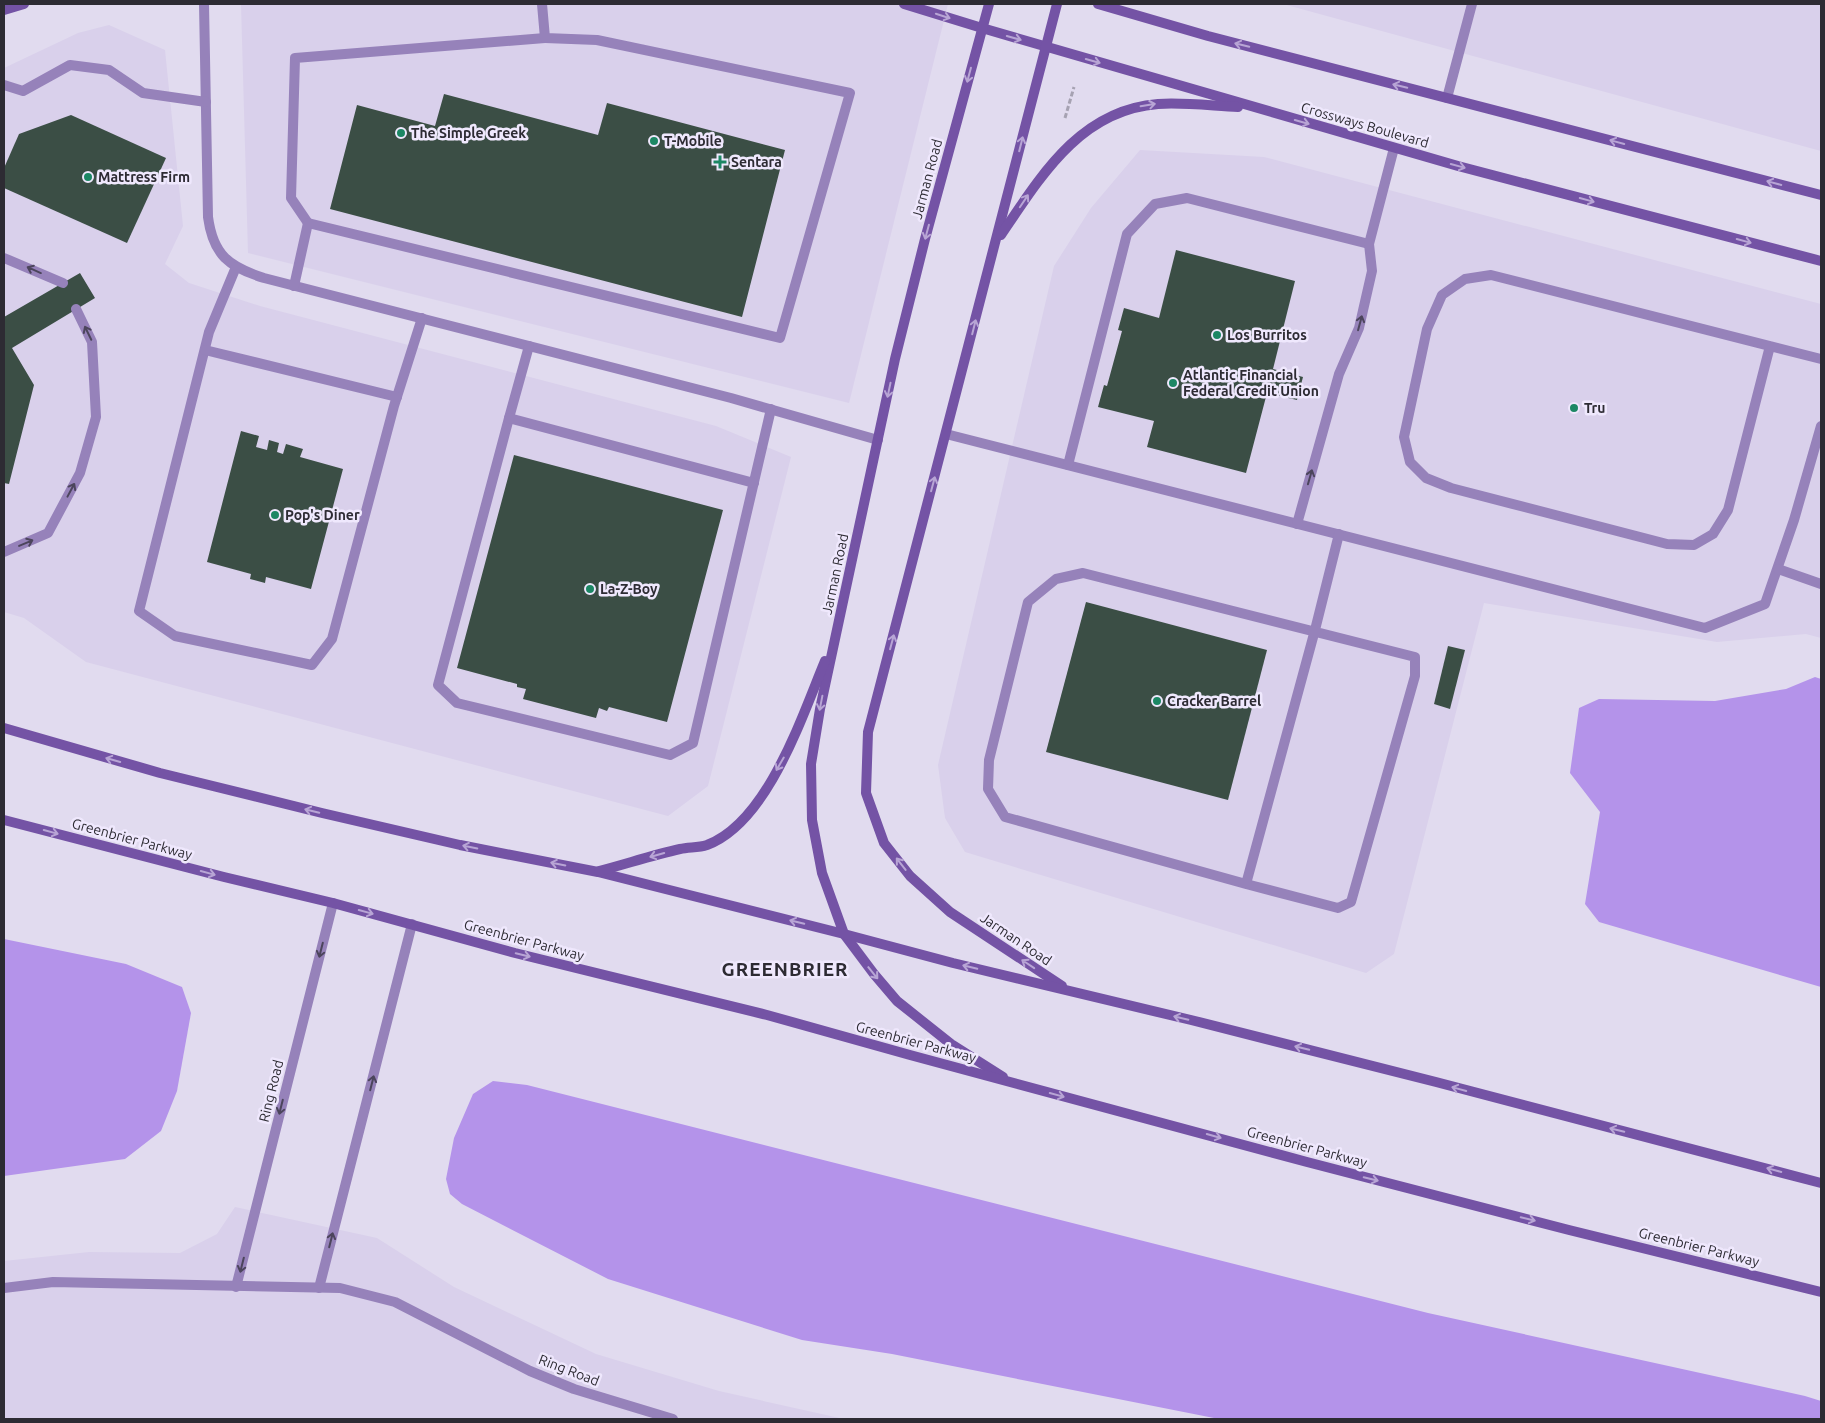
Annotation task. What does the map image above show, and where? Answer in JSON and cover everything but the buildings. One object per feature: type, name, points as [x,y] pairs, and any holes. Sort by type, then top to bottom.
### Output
[{"type":"street","points":[[4,10],[24,4]]},
{"type":"street","points":[[204,4],[208,217],[210,235],[226,259],[236,267],[257,276],[294,286],[771,409],[878,440]]},
{"type":"street","points":[[542,4],[545,38]]},
{"type":"street","name":"Crossways Boulevard","points":[[904,4],[1394,148],[1821,261]]},
{"type":"street","name":"Jarman Road","points":[[988,4],[922,248],[895,358],[820,709],[811,764],[812,820],[822,873],[844,934],[874,974],[897,1001],[951,1044],[1010,1081]]},
{"type":"street","name":"Jarman Road","points":[[1057,4],[868,732],[866,793],[884,843],[910,876],[950,912],[1069,991]]},
{"type":"street","points":[[1098,4],[1208,36],[1821,195]]},
{"type":"street","points":[[1447,98],[1472,4]]},
{"type":"street","points":[[545,38],[597,40],[850,93],[780,338],[308,223],[291,198],[295,58],[545,38]]},
{"type":"street","points":[[4,85],[23,91],[70,65],[109,70],[143,93],[206,102]]},
{"type":"street","points":[[996,242],[1040,176],[1070,144],[1090,128],[1133,108],[1159,104],[1255,108]]},
{"type":"street","points":[[1297,524],[1339,374],[1359,328],[1372,271],[1369,244],[1394,148]]},
{"type":"street","points":[[1068,465],[1127,234],[1155,204],[1187,198],[1369,244]]},
{"type":"street","points":[[294,286],[308,223]]},
{"type":"street","points":[[4,258],[63,283]]},
{"type":"street","points":[[236,267],[209,332],[139,611],[175,636],[312,665],[332,639],[397,397],[422,318]]},
{"type":"street","points":[[1770,346],[1728,510],[1713,534],[1694,545],[1667,544],[1451,488],[1426,478],[1410,462],[1404,437],[1427,329],[1442,295],[1465,278],[1491,275],[1770,346],[1821,359]]},
{"type":"street","points":[[4,552],[48,533],[80,473],[96,417],[92,342],[76,309]]},
{"type":"street","points":[[529,346],[438,685],[456,703],[670,755],[693,743],[771,409]]},
{"type":"street","points":[[204,350],[397,397]]},
{"type":"street","points":[[509,418],[754,483]]},
{"type":"street","points":[[946,434],[1705,628],[1766,604],[1794,520],[1821,426]]},
{"type":"street","points":[[1246,884],[1339,534]]},
{"type":"street","points":[[1778,569],[1821,584]]},
{"type":"street","points":[[1083,573],[1315,630],[1414,657],[1415,676],[1351,902],[1338,908],[1246,884],[1005,817],[988,789],[988,760],[1028,602],[1056,579],[1083,573]]},
{"type":"street","points":[[598,872],[681,848],[705,846],[724,836],[742,822],[783,759],[835,639]]},
{"type":"street","points":[[4,728],[160,774],[460,845],[598,872],[953,963],[1436,1082],[1821,1183]]},
{"type":"street","name":"Greenbrier Parkway","points":[[4,820],[224,877],[333,902],[515,953],[768,1015],[1316,1165],[1821,1292]]},
{"type":"street","name":"Ring Road","points":[[236,1286],[333,902]]},
{"type":"street","points":[[319,1288],[412,924]]},
{"type":"street","name":"Ring Road","points":[[4,1288],[53,1282],[340,1288],[395,1302],[530,1371],[574,1389],[673,1419]]},
{"type":"path","points":[[1064,125],[1074,87]]},
{"type":"shaded area","points":[[241,4],[948,4],[849,403],[248,253]]},
{"type":"shaded area","points":[[1283,4],[1821,4],[1821,151]]},
{"type":"shaded area","points":[[109,25],[165,50],[183,226],[165,264],[189,283],[260,306],[716,426],[791,457],[708,786],[668,816],[86,662],[24,618],[4,612],[4,68],[78,33]]},
{"type":"shaded area","points":[[1140,150],[1264,157],[1821,304],[1821,638],[1806,634],[1717,642],[1484,603],[1394,954],[1366,973],[965,852],[945,818],[938,765],[1054,266],[1091,208]]},
{"type":"shaded area","points":[[1815,677],[1821,679],[1821,987],[1599,922],[1585,904],[1600,812],[1570,773],[1579,708],[1599,699],[1715,701],[1786,689]]},
{"type":"shaded area","points":[[4,939],[126,964],[182,987],[191,1013],[177,1091],[161,1131],[125,1159],[4,1176]]},
{"type":"shaded area","points":[[493,1081],[527,1085],[1428,1313],[1805,1396],[1821,1401],[1821,1419],[1219,1419],[892,1354],[802,1340],[608,1279],[462,1204],[450,1194],[446,1179],[454,1138],[473,1094]]},
{"type":"shaded area","points":[[235,1207],[377,1238],[454,1287],[596,1354],[719,1391],[844,1419],[4,1419],[4,1261],[89,1252],[180,1253],[217,1234]]},
{"type":"place","name":"The Simple Greek","points":[[401,133]]},
{"type":"place","name":"T-Mobile","points":[[654,141]]},
{"type":"place","name":"Sentara","points":[[720,162]]},
{"type":"place","name":"Mattress Firm","points":[[88,177]]},
{"type":"place","name":"Los Burritos","points":[[1217,335]]},
{"type":"place","name":"Atlantic Financial Federal Credit Union","points":[[1173,383]]},
{"type":"place","name":"Tru","points":[[1574,408]]},
{"type":"place","name":"Pop's Diner","points":[[275,515]]},
{"type":"place","name":"La-Z-Boy","points":[[590,589]]},
{"type":"place","name":"Cracker Barrel","points":[[1157,701]]},
{"type":"district","name":"GREENBRIER","points":[[785,969]]}]
